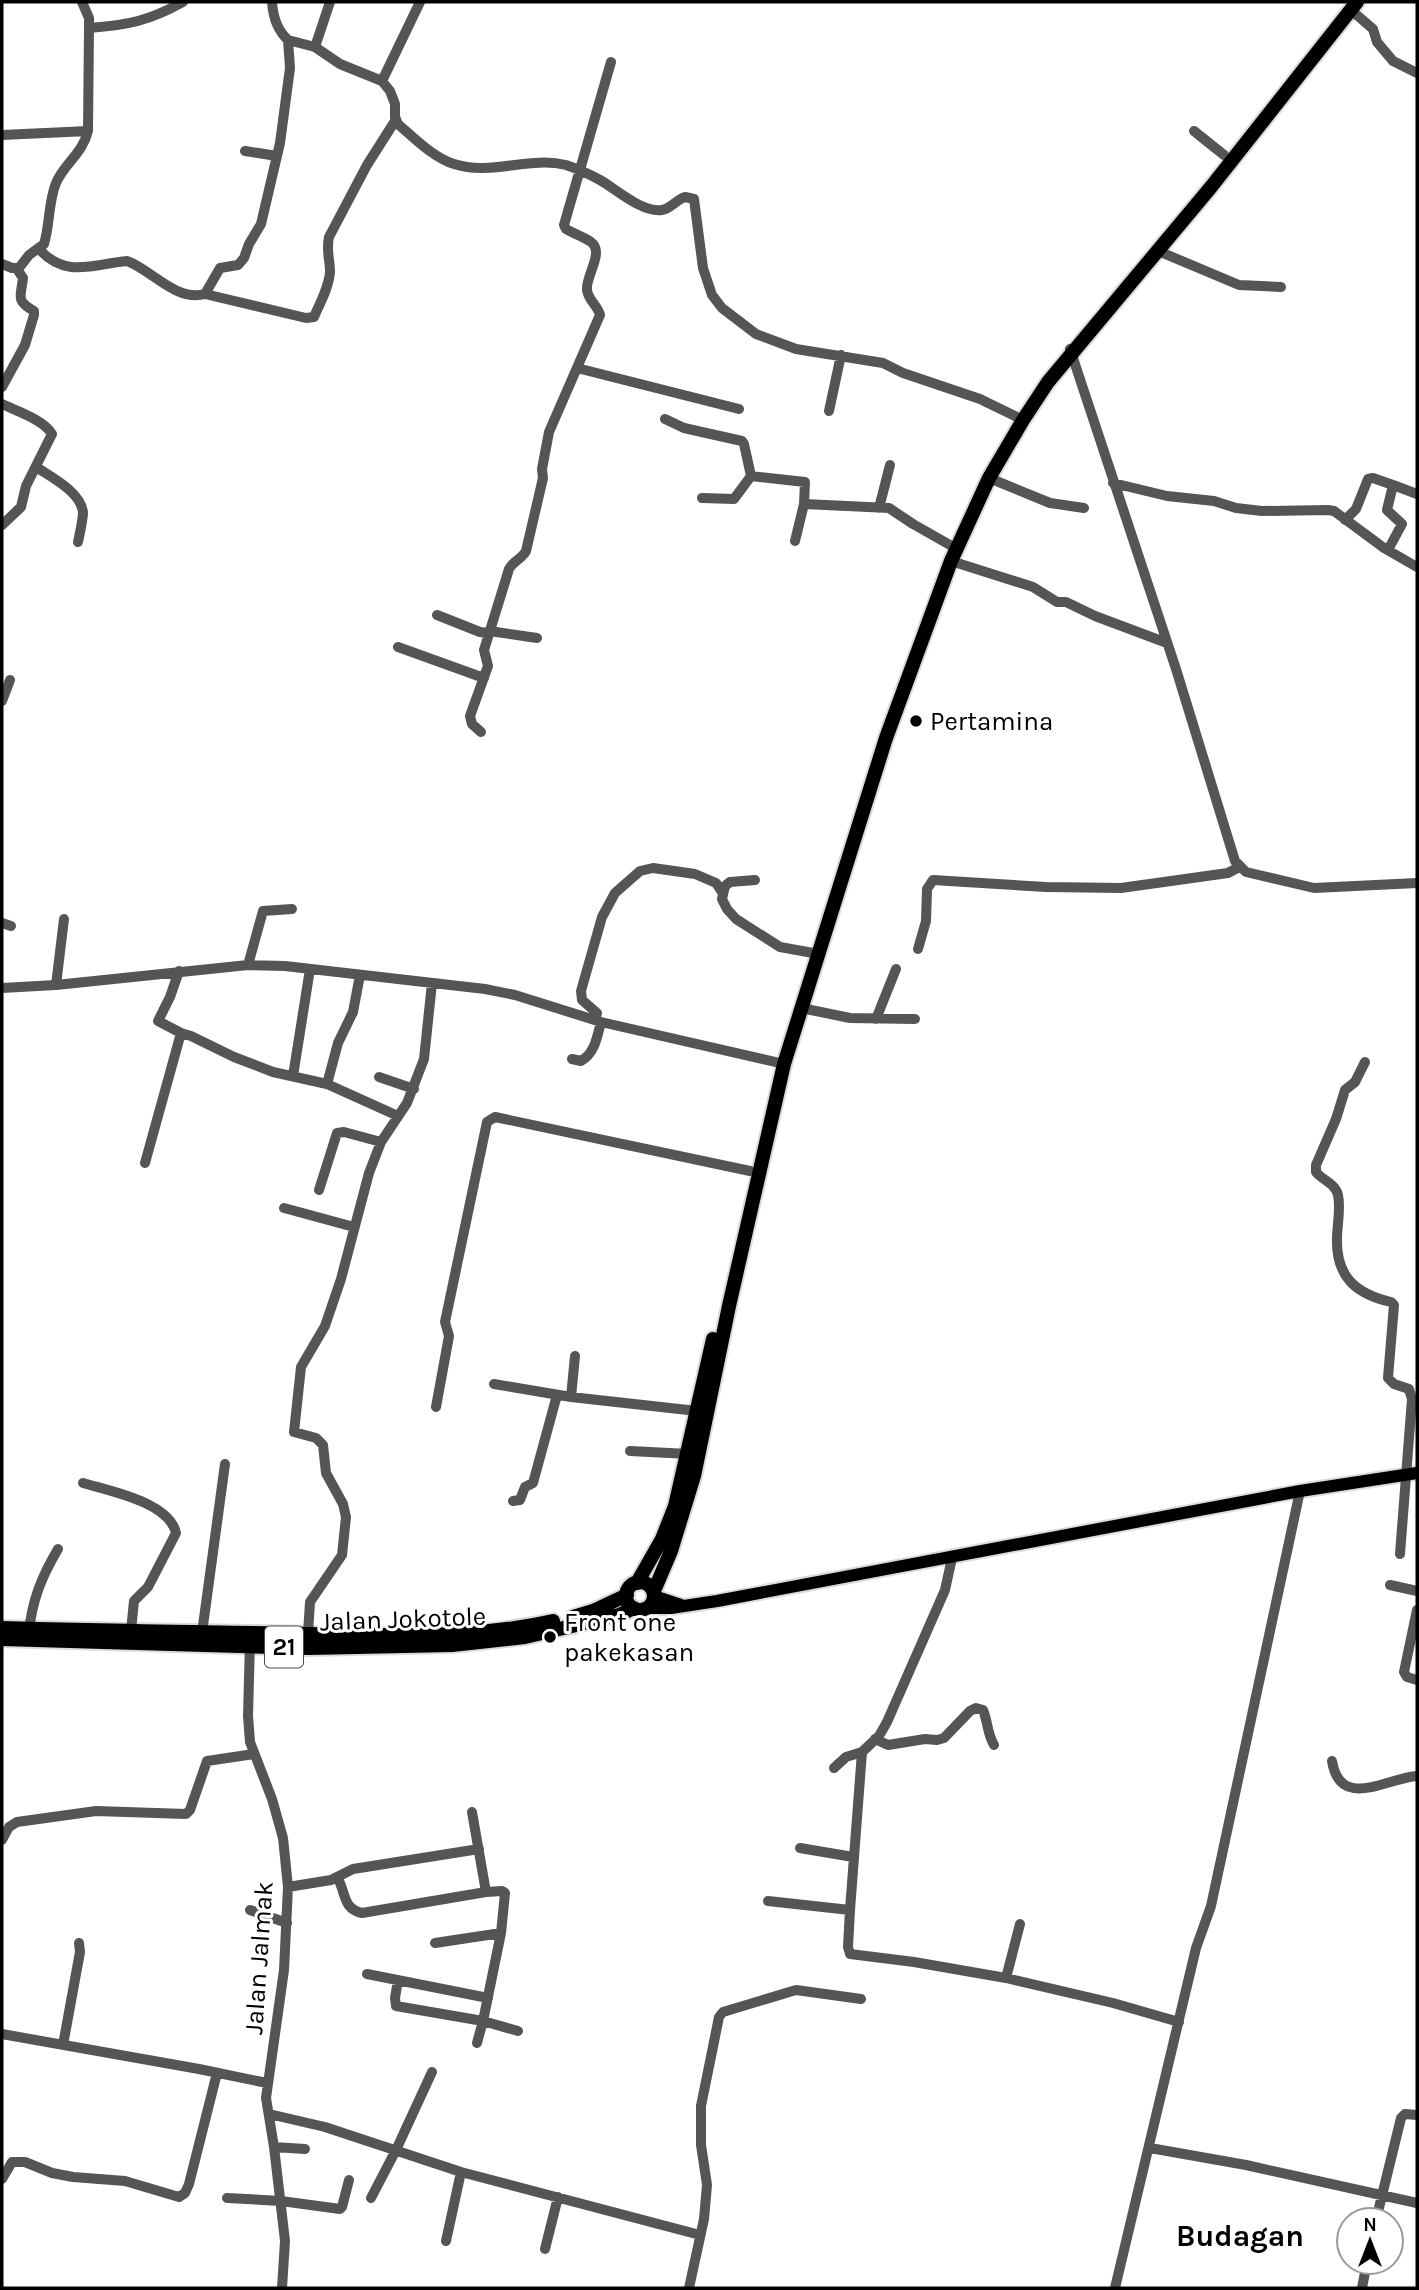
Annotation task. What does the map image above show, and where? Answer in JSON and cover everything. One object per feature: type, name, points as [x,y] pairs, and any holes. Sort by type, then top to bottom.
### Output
[{"type":"highway","points":[[643,1600],[671,1550],[694,1476],[750,1171],[813,953],[880,736],[950,545],[981,474],[1071,349],[1224,155],[1351,5]]},
{"type":"highway","points":[[1071,349],[1158,251],[1351,5]]},
{"type":"highway","points":[[643,1600],[647,1584],[637,1583],[676,1506],[780,1064],[802,1008],[886,738],[951,561],[1020,417]]},
{"type":"highway","name":"Jalan Jokotole","points":[[92,1636],[131,1631],[202,1633],[250,1639],[308,1634],[423,1634],[508,1629],[643,1600]]},
{"type":"highway","name":"Jalan Jokotole","points":[[2,1628],[29,1634],[250,1639],[369,1647],[487,1642],[552,1631],[618,1615],[643,1600]]},
{"type":"highway","name":"Jalan Jokotole","points":[[2,1639],[29,1634]]},
{"type":"main road","points":[[643,1600],[685,1606],[1300,1491],[1412,1473]]},
{"type":"street","points":[[17,269],[45,242],[51,197],[57,179],[81,149],[88,131],[89,19],[82,2]]},
{"type":"street","points":[[89,28],[141,21],[158,16],[183,2]]},
{"type":"street","points":[[205,294],[220,268],[238,265],[244,258],[261,224],[277,156],[289,80],[288,40],[277,25],[272,13],[272,2]]},
{"type":"street","points":[[315,47],[330,2]]},
{"type":"street","points":[[382,81],[420,2]]},
{"type":"street","points":[[1351,5],[1373,29],[1377,41],[1393,61],[1417,73]]},
{"type":"street","points":[[39,248],[51,260],[70,267],[127,261],[177,290],[306,318],[314,317],[329,281],[329,237],[366,164],[396,121],[395,104],[382,81],[340,64],[315,47],[288,40]]},
{"type":"street","points":[[481,732],[471,724],[470,716],[488,666],[484,650],[489,632],[509,569],[526,551],[543,478],[542,469],[550,432],[600,315],[587,295],[586,287],[596,253],[595,246],[566,229],[564,225],[611,62]]},
{"type":"street","points":[[396,121],[419,142],[452,164],[476,168],[548,162],[579,169],[647,208],[664,210],[678,199],[690,197],[694,199],[706,282],[712,295],[722,307],[756,334],[796,349],[883,363],[1020,417]]},
{"type":"street","points":[[2,135],[88,131]]},
{"type":"street","points":[[1194,131],[1224,155]]},
{"type":"street","points":[[245,151],[277,156]]},
{"type":"street","points":[[1158,251],[1232,283],[1281,287]]},
{"type":"street","points":[[2,264],[17,269],[23,278],[20,299],[34,311],[25,345],[2,387]]},
{"type":"street","points":[[1071,349],[1167,643],[1226,837],[1239,867],[1261,877],[1314,888],[1417,883]]},
{"type":"street","points":[[829,411],[841,355]]},
{"type":"street","points":[[577,368],[739,409]]},
{"type":"street","points":[[2,404],[50,430],[51,438],[26,486],[21,507],[2,525]]},
{"type":"street","points":[[665,419],[684,428],[742,440],[744,444],[751,476],[734,499],[702,498]]},
{"type":"street","points":[[879,508],[890,465]]},
{"type":"street","points":[[36,467],[66,488],[81,503],[83,512],[78,542]]},
{"type":"street","points":[[751,476],[805,482],[804,504],[795,541]]},
{"type":"street","points":[[989,478],[1050,503],[1084,508]]},
{"type":"street","points":[[1345,520],[1356,509],[1368,479],[1373,478],[1417,494]]},
{"type":"street","points":[[1113,483],[1167,496],[1214,501],[1236,508],[1262,511],[1328,510],[1417,567]]},
{"type":"street","points":[[1388,550],[1402,524],[1387,510],[1394,485]]},
{"type":"street","points":[[804,504],[889,508],[950,545]]},
{"type":"street","points":[[951,561],[1033,587],[1058,602],[1066,602],[1167,643]]},
{"type":"street","points":[[436,615],[480,632],[537,638]]},
{"type":"street","points":[[398,647],[484,678]]},
{"type":"street","points":[[2,701],[10,680]]},
{"type":"street","points":[[918,949],[926,921],[927,889],[933,880],[1045,887],[1121,888],[1228,873],[1239,867]]},
{"type":"street","points":[[572,1059],[581,1062],[592,1052],[597,1013],[582,1000],[581,991],[602,917],[615,893],[640,872],[653,868],[707,878],[716,883],[722,892]]},
{"type":"street","points":[[755,880],[730,882],[725,886],[722,899],[727,909],[736,919],[780,947],[813,953]]},
{"type":"street","points":[[248,965],[263,911],[292,909]]},
{"type":"street","points":[[56,985],[64,919]]},
{"type":"street","points":[[2,988],[248,965],[310,969],[515,995],[598,1021],[780,1064]]},
{"type":"street","points":[[293,1076],[310,969]]},
{"type":"street","points":[[876,1019],[896,970]]},
{"type":"street","points":[[179,971],[158,1021],[234,1057],[273,1072],[327,1084],[398,1116]]},
{"type":"street","points":[[327,1084],[338,1043],[353,1012],[360,975]]},
{"type":"street","points":[[308,1634],[310,1602],[342,1555],[346,1517],[343,1504],[326,1473],[323,1445],[316,1438],[294,1432],[299,1373],[324,1326],[346,1265],[369,1173],[381,1142],[414,1089],[424,1059],[432,983]]},
{"type":"street","points":[[802,1008],[850,1018],[915,1019]]},
{"type":"street","points":[[145,1163],[181,1033]]},
{"type":"street","points":[[1365,1062],[1355,1082],[1345,1090],[1316,1165],[1316,1172],[1334,1186],[1338,1195],[1337,1242],[1340,1263],[1346,1278],[1359,1291],[1394,1305],[1388,1378],[1412,1393],[1412,1473],[1400,1554]]},
{"type":"street","points":[[379,1077],[414,1089]]},
{"type":"street","points":[[436,1407],[449,1336],[445,1322],[490,1118],[750,1171]]},
{"type":"street","points":[[319,1189],[337,1133],[344,1132],[381,1142]]},
{"type":"street","points":[[284,1208],[354,1227]]},
{"type":"street","points":[[571,1397],[575,1356]]},
{"type":"street","points":[[494,1384],[571,1397],[697,1411]]},
{"type":"street","points":[[513,1501],[520,1500],[525,1487],[533,1483],[557,1395]]},
{"type":"street","points":[[630,1451],[689,1454]]},
{"type":"street","points":[[202,1633],[225,1464]]},
{"type":"street","points":[[83,1483],[150,1505],[174,1525],[176,1533],[148,1587],[134,1601],[131,1631]]},
{"type":"street","points":[[1115,2288],[1196,1948],[1211,1906],[1300,1491]]},
{"type":"street","points":[[29,1634],[34,1598],[58,1549]]},
{"type":"street","points":[[834,1768],[846,1757],[862,1752],[875,1740],[887,1722],[910,1667],[926,1638],[945,1590],[952,1558]]},
{"type":"street","points":[[1390,1585],[1417,1591]]},
{"type":"street","points":[[1417,1610],[1404,1672],[1407,1677],[1417,1680]]},
{"type":"street","name":"Jalan Jalmak","points":[[250,1639],[250,1742],[272,1799],[283,1838],[288,1887],[284,1970],[266,2098],[285,2241],[282,2288]]},
{"type":"street","points":[[875,1740],[888,1745],[944,1738],[976,1708],[983,1710],[988,1735],[994,1745]]},
{"type":"street","points":[[862,1752],[849,1910],[850,1954],[1006,1978],[1114,2003],[1179,2022]]},
{"type":"street","points":[[2,1840],[9,1827],[17,1822],[96,1811],[186,1814],[190,1810],[207,1761],[254,1754]]},
{"type":"street","points":[[1332,1761],[1336,1777],[1351,1788],[1385,1785],[1417,1776]]},
{"type":"street","points":[[472,1812],[486,1892]]},
{"type":"street","points":[[800,1848],[853,1857]]},
{"type":"street","points":[[288,1887],[331,1880],[353,1870],[478,1849]]},
{"type":"street","points":[[337,1877],[348,1906],[352,1911],[362,1913],[486,1892],[505,1893],[501,1933],[477,2043]]},
{"type":"street","points":[[768,1901],[849,1910]]},
{"type":"street","points":[[250,1910],[287,1923]]},
{"type":"street","points":[[1006,1978],[1020,1924]]},
{"type":"street","points":[[435,1942],[501,1933]]},
{"type":"street","points":[[63,2045],[80,1952],[79,1944]]},
{"type":"street","points":[[366,1974],[488,1998]]},
{"type":"street","points":[[398,1980],[396,2006],[483,2021],[518,2031]]},
{"type":"street","points":[[690,2288],[707,2185],[701,2145],[701,2106],[719,2017],[723,2012],[796,1990],[861,1999]]},
{"type":"street","points":[[2,2034],[267,2084]]},
{"type":"street","points":[[371,2198],[432,2072]]},
{"type":"street","points":[[2,2179],[12,2162],[25,2161],[52,2173],[125,2181],[179,2197],[189,2184],[217,2073]]},
{"type":"street","points":[[269,2114],[325,2127],[461,2172],[700,2235]]},
{"type":"street","points":[[1379,2206],[1401,2118],[1405,2115],[1417,2115]]},
{"type":"street","points":[[274,2147],[305,2149]]},
{"type":"street","points":[[1150,2148],[1246,2165],[1417,2203]]},
{"type":"street","points":[[446,2241],[461,2172]]},
{"type":"street","points":[[227,2198],[281,2201],[340,2209],[349,2180]]},
{"type":"street","points":[[545,2249],[558,2197]]},
{"type":"place","name":"Pertamina","points":[[916,721]]},
{"type":"place","name":"Front one pakekasan","points":[[550,1637]]},
{"type":"district","name":"Budagan","points":[[1240,2236]]}]
